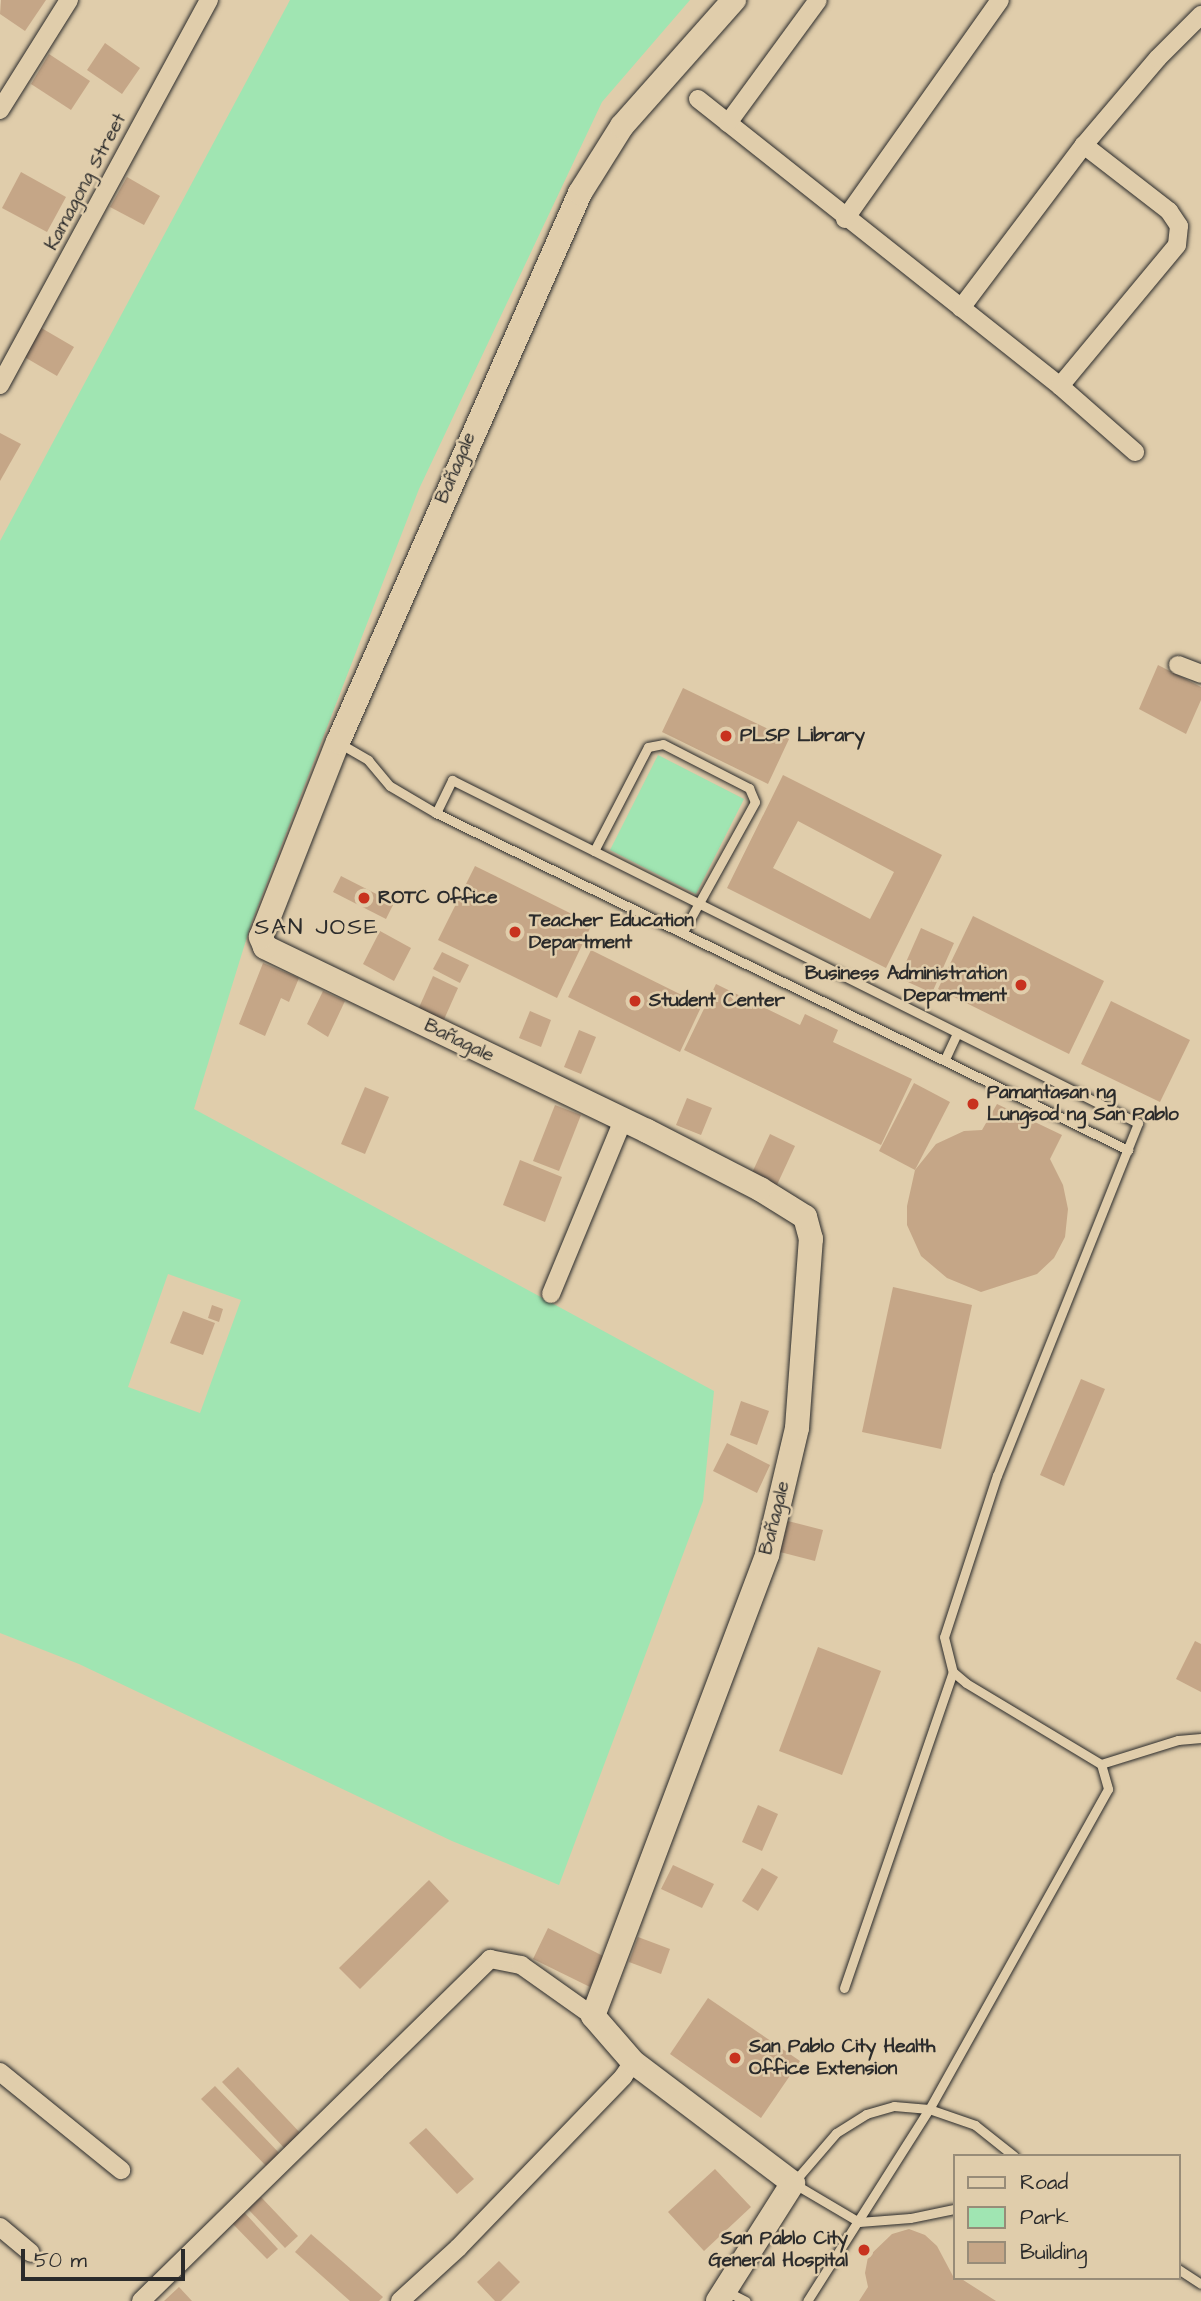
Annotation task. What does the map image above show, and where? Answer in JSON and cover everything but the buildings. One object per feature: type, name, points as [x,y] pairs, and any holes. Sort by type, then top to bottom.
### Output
[{"type":"street","points":[[0,110],[69,0]]},
{"type":"street","name":"Kamagong Street","points":[[0,385],[209,0]]},
{"type":"street","name":"Bañagale","points":[[593,2016],[767,1555],[797,1428],[811,1239],[805,1217],[760,1189],[623,1120],[265,947],[261,937],[262,928],[338,742],[580,193],[622,126],[734,0]]},
{"type":"street","points":[[728,123],[818,0]]},
{"type":"street","points":[[845,219],[1000,0]]},
{"type":"street","points":[[961,308],[1084,145],[1158,58],[1201,15]]},
{"type":"street","points":[[698,99],[845,219],[1060,386],[1135,452]]},
{"type":"street","points":[[1060,386],[1177,245],[1179,226],[1169,211],[1084,145]]},
{"type":"street","points":[[1178,665],[1201,674]]},
{"type":"street","points":[[551,1294],[623,1120]]},
{"type":"street","points":[[141,2301],[490,1959],[521,1965],[593,2016],[633,2062],[793,2183],[730,2298]]},
{"type":"street","points":[[400,2301],[458,2248],[623,2077],[633,2062]]},
{"type":"street","points":[[0,2072],[121,2170]]},
{"type":"street","points":[[0,2227],[30,2253]]},
{"type":"lane","points":[[338,742],[368,760],[390,786],[436,813],[946,1059],[1128,1150]]},
{"type":"lane","points":[[594,851],[648,747],[663,744],[749,788],[755,802],[683,932]]},
{"type":"lane","points":[[436,813],[452,780],[1138,1123],[997,1475],[944,1637],[953,1672],[844,1989]]},
{"type":"lane","points":[[946,1059],[957,1032]]},
{"type":"lane","points":[[807,2301],[929,2109],[1108,1788],[1101,1764],[966,1683],[953,1672]]},
{"type":"lane","points":[[1101,1764],[1178,1740],[1201,1738]]},
{"type":"lane","points":[[953,2209],[910,2218],[859,2222],[793,2183],[836,2133],[866,2113],[894,2106],[929,2109],[975,2125],[1011,2154]]},
{"type":"lane","points":[[1180,2270],[1201,2284]]},
{"type":"green space","points":[[290,0],[690,0],[602,102],[419,489],[251,924],[194,1109],[714,1391],[703,1501],[559,1885],[452,1841],[79,1664],[0,1633],[0,541]],"holes":[[[168,1274],[241,1300],[200,1413],[128,1387]]]},
{"type":"green space","points":[[658,755],[744,799],[696,894],[610,850]]},
{"type":"place","name":"PLSP Library","points":[[726,736]]},
{"type":"place","name":"ROTC Office","points":[[364,898]]},
{"type":"place","name":"Teacher Education Department","points":[[515,932]]},
{"type":"place","name":"Business Administration Department","points":[[1021,985]]},
{"type":"place","name":"Student Center","points":[[635,1001]]},
{"type":"place","name":"Pamantasan ng Lungsod ng San Pablo","points":[[973,1104]]},
{"type":"place","name":"San Pablo City Health Office Extension","points":[[735,2058]]},
{"type":"place","name":"San Pablo City General Hospital","points":[[864,2250]]},
{"type":"district","name":"SAN JOSE","points":[[317,927]]}]
